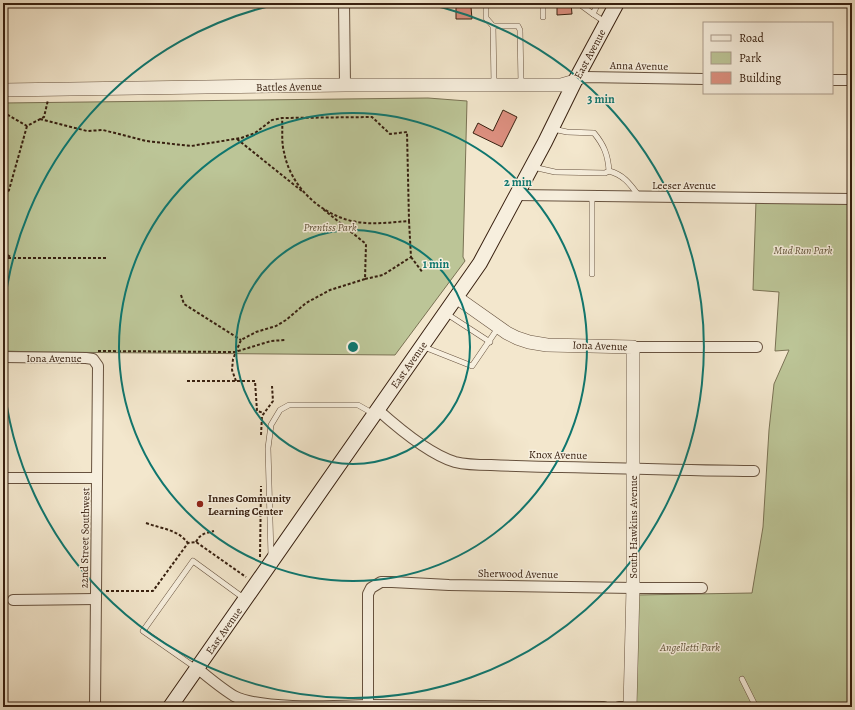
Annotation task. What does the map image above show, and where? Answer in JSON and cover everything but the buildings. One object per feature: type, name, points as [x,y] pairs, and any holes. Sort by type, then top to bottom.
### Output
[{"type":"main road","name":"East Avenue","points":[[170,707],[480,263],[552,129],[575,81],[616,3]]},
{"type":"street","points":[[344,3],[345,85]]},
{"type":"street","name":"Anna Avenue","points":[[575,81],[585,77],[703,79]]},
{"type":"street","points":[[833,80],[852,80]]},
{"type":"street","name":"Battles Avenue","points":[[3,90],[345,85],[561,85],[575,81]]},
{"type":"street","name":"Leeser Avenue","points":[[516,195],[852,198]]},
{"type":"street","name":"Iona Avenue","points":[[456,297],[499,328],[516,338],[546,345],[757,347]]},
{"type":"street","name":"South Hawkins Avenue","points":[[630,707],[633,588],[633,347]]},
{"type":"street","name":"Iona Avenue","points":[[3,357],[86,358],[92,359],[96,363],[98,369]]},
{"type":"street","name":"22nd Street Southwest","points":[[96,707],[98,369]]},
{"type":"street","name":"Knox Avenue","points":[[376,412],[435,453],[455,462],[477,465],[632,468],[696,471],[754,471]]},
{"type":"street","points":[[3,478],[97,478]]},
{"type":"street","name":"Sherwood Avenue","points":[[368,706],[368,594],[371,588],[381,582],[450,585],[702,588]]},
{"type":"street","points":[[13,600],[96,599]]},
{"type":"street","points":[[198,668],[216,684],[235,696],[267,704],[604,707]]},
{"type":"street","points":[[619,707],[630,707]]},
{"type":"lane","points":[[486,3],[486,18],[493,26],[494,85]]},
{"type":"lane","points":[[543,3],[543,17]]},
{"type":"lane","points":[[578,3],[584,5],[593,14],[606,22]]},
{"type":"lane","points":[[593,14],[598,3]]},
{"type":"lane","points":[[493,26],[518,26],[520,30],[521,85]]},
{"type":"lane","points":[[552,129],[567,132],[594,133],[606,151],[609,171]]},
{"type":"lane","points":[[532,167],[555,172],[605,173],[609,171],[619,174],[640,197]]},
{"type":"lane","points":[[592,196],[592,274]]},
{"type":"lane","points":[[445,313],[490,342]]},
{"type":"lane","points":[[422,346],[472,366],[499,328]]},
{"type":"lane","points":[[271,564],[269,543],[268,448],[271,425],[280,410],[289,405],[358,406],[376,412]]},
{"type":"lane","points":[[198,668],[143,630],[193,561],[246,599]]},
{"type":"lane","points":[[742,679],[756,707]]},
{"type":"path","points":[[3,200],[9,190],[27,126],[44,117],[48,100],[48,90]]},
{"type":"path","points":[[3,112],[27,126]]},
{"type":"path","points":[[40,119],[87,131],[103,130],[146,141],[191,146],[237,139],[255,133],[272,120],[282,118],[372,117],[390,134],[407,132],[411,257],[423,273]]},
{"type":"path","points":[[282,118],[283,151],[289,169],[302,191],[315,202],[338,217],[365,223],[409,221]]},
{"type":"path","points":[[237,139],[366,244],[365,279]]},
{"type":"path","points":[[3,253],[12,258]]},
{"type":"path","points":[[236,381],[232,370],[235,352],[241,340],[256,332],[276,326],[286,320],[306,303],[330,290],[365,279],[384,275],[411,257]]},
{"type":"path","points":[[3,258],[106,258]]},
{"type":"path","points":[[181,295],[184,304],[241,340]]},
{"type":"path","points":[[91,351],[235,352],[271,341],[285,340]]},
{"type":"path","points":[[187,381],[255,381],[256,412],[264,413]]},
{"type":"path","points":[[146,523],[174,531],[182,536],[188,543]]},
{"type":"path","points":[[196,542],[198,536],[214,531]]},
{"type":"path","points":[[3,590],[8,590]]},
{"type":"green space","name":"Prentiss Park","points":[[428,98],[467,101],[463,257],[465,261],[395,355],[3,351],[3,103]]},
{"type":"green space","points":[[756,201],[852,202],[852,707],[636,707],[637,595],[752,593],[763,527],[769,430],[774,384],[789,350],[775,351],[779,292],[753,290]]},
{"type":"place","name":"Innes Community Learning Center","points":[[200,504]]},
{"type":"park label","name":"Mud Run Park","points":[[803,250]]},
{"type":"park label","name":"Angelletti Park","points":[[690,647]]}]
